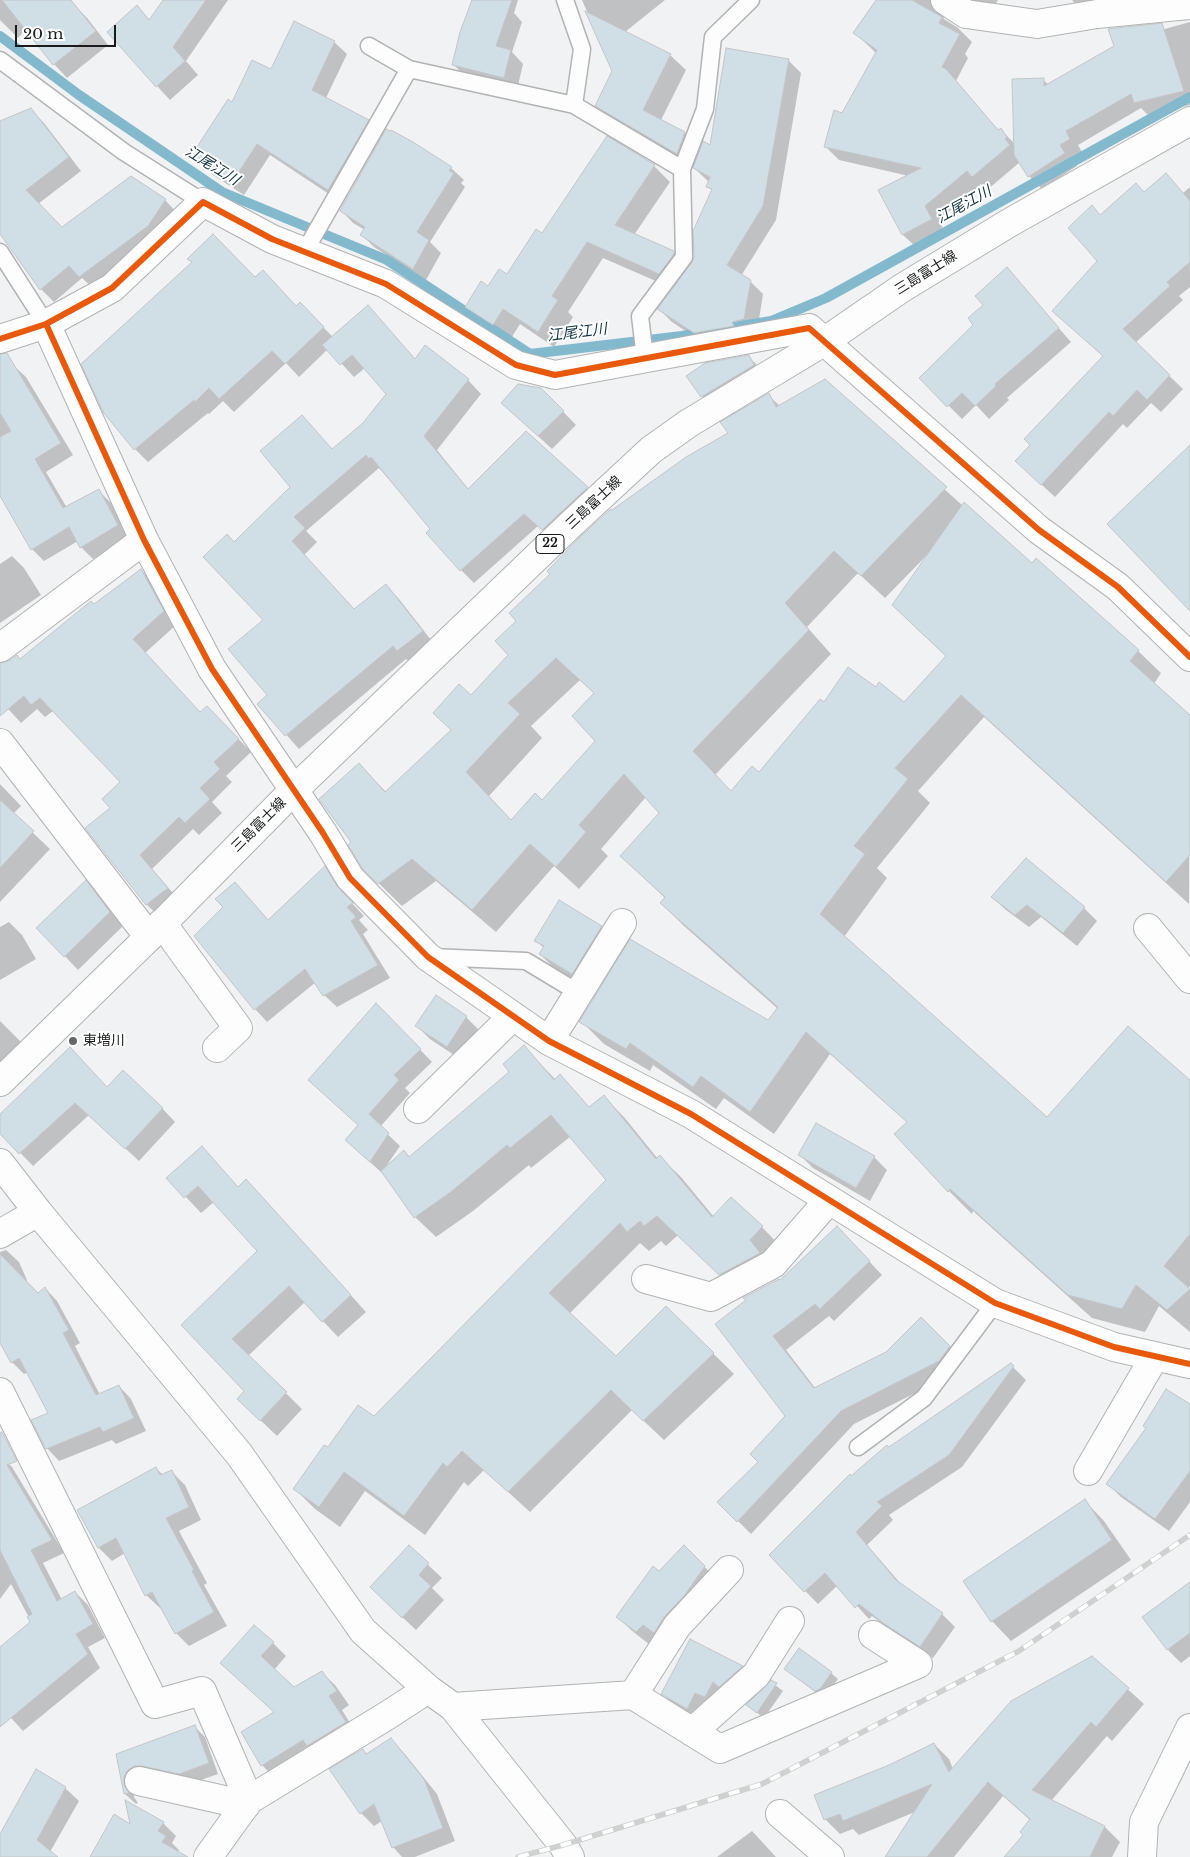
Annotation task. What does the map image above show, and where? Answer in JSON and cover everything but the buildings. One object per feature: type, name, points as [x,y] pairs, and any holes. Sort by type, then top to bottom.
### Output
[{"type":"street","points":[[945,0],[966,14],[1037,24],[1055,10],[1096,14],[1190,5]]},
{"type":"street","name":"三島富士線","points":[[0,1082],[294,790],[562,532],[651,450],[689,423],[825,341],[902,288],[1009,223],[1190,120]]},
{"type":"street","points":[[0,340],[46,324],[112,288],[203,202],[272,239],[386,284],[516,365],[555,374],[645,356],[809,328],[1039,530],[1118,587],[1190,657]]},
{"type":"street","points":[[46,324],[144,540],[212,669],[323,832],[350,878],[428,957],[549,1041],[691,1114],[995,1303],[1114,1347],[1190,1364]]},
{"type":"street","points":[[0,648],[144,540]]},
{"type":"street","points":[[0,743],[238,1028],[217,1048]]},
{"type":"street","points":[[549,1041],[622,923]]},
{"type":"street","points":[[1148,928],[1190,979]]},
{"type":"street","points":[[418,1109],[513,1016]]},
{"type":"street","points":[[0,1164],[239,1454],[363,1631],[428,1689],[453,1707],[563,1845],[570,1857]]},
{"type":"street","points":[[646,1279],[711,1297],[773,1264],[829,1200]]},
{"type":"street","points":[[0,1234],[38,1212]]},
{"type":"street","points":[[1088,1471],[1155,1356]]},
{"type":"street","points":[[0,1392],[155,1704],[202,1691],[247,1803]]},
{"type":"street","points":[[633,1696],[677,1626],[729,1570]]},
{"type":"street","points":[[692,1732],[756,1675],[790,1621]]},
{"type":"street","points":[[453,1707],[633,1696],[720,1748],[918,1664],[873,1635]]},
{"type":"street","points":[[208,1857],[247,1803],[428,1689]]},
{"type":"street","points":[[1142,1857],[1144,1822],[1190,1728]]},
{"type":"street","points":[[139,1781],[247,1803]]},
{"type":"street","points":[[780,1814],[830,1857]]},
{"type":"lane","points":[[565,0],[582,49],[574,105]]},
{"type":"lane","points":[[645,356],[640,316],[684,258],[682,169],[705,109],[713,37],[752,0]]},
{"type":"lane","points":[[369,46],[409,69],[574,105],[682,169]]},
{"type":"lane","points":[[0,60],[124,152],[203,202]]},
{"type":"lane","points":[[305,251],[409,69]]},
{"type":"lane","points":[[0,252],[46,324]]},
{"type":"lane","points":[[428,957],[526,962],[579,993]]},
{"type":"lane","points":[[858,1447],[924,1398],[995,1303]]},
{"type":"waterway","name":"江尾江川","points":[[0,36],[79,95],[222,192],[387,260],[530,354],[682,336],[771,321],[826,298],[1190,97]]},
{"type":"railway","points":[[518,1857],[762,1784],[1019,1651],[1190,1535]]},
{"type":"cycle path","points":[[0,339],[46,324],[112,288],[203,202],[272,239],[386,284],[516,365],[555,375],[809,328],[1039,530],[1118,587],[1190,657]]},
{"type":"cycle path","points":[[46,324],[144,540],[212,669],[323,833],[350,878],[428,957],[549,1041],[691,1114],[995,1303],[1114,1347],[1190,1364]]},
{"type":"place","name":"東増川","points":[[73,1041]]}]
